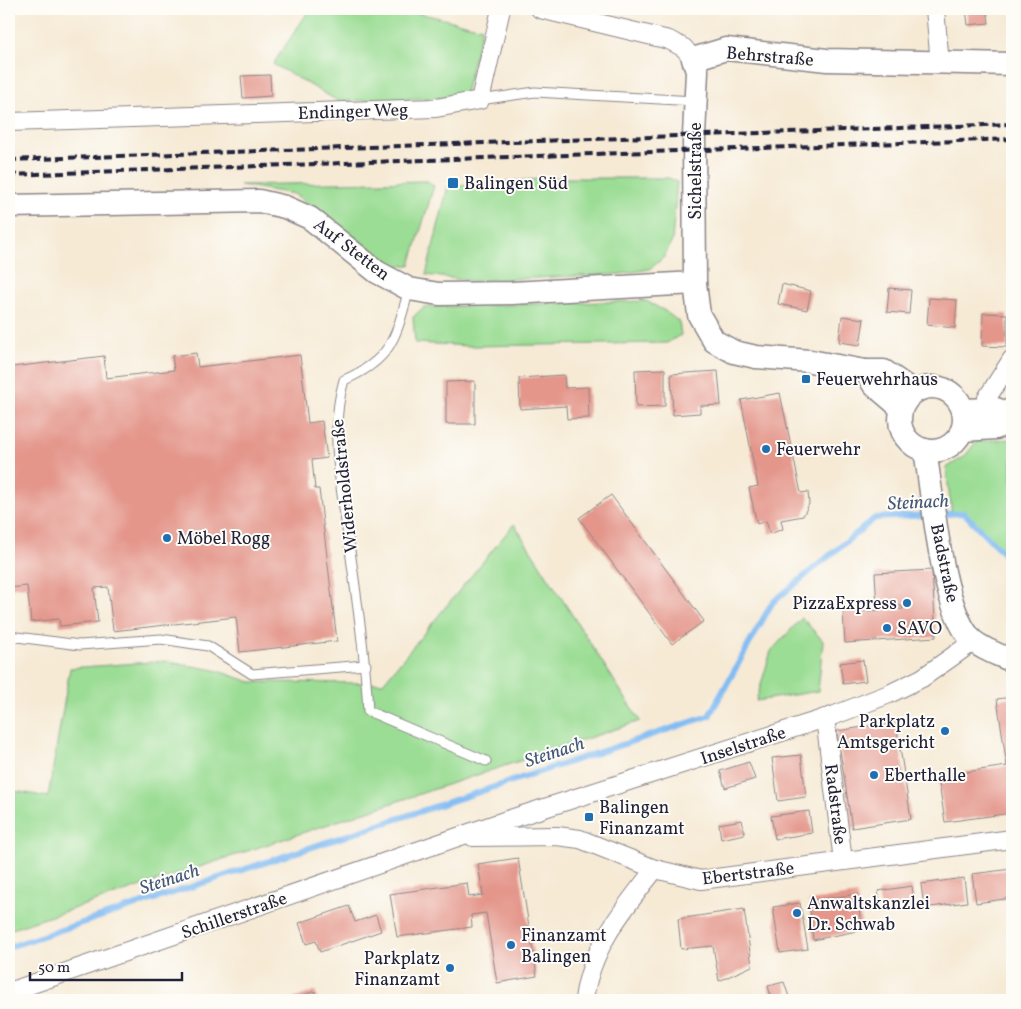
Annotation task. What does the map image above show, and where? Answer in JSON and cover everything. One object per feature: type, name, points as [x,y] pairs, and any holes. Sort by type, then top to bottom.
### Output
[{"type":"street","points":[[480,100],[501,9]]},
{"type":"street","points":[[540,9],[669,40],[684,48],[693,60]]},
{"type":"street","points":[[935,9],[940,64]]},
{"type":"street","name":"Behrstraße","points":[[693,60],[726,49],[827,60],[940,64],[1012,64]]},
{"type":"street","name":"Sichelstraße","points":[[693,60],[697,71],[695,101],[695,283]]},
{"type":"street","name":"Endinger Weg","points":[[9,122],[436,108],[480,100]]},
{"type":"street","name":"Auf Stetten","points":[[9,206],[259,201],[285,207],[310,218],[377,272],[409,289],[439,294],[695,283]]},
{"type":"street","points":[[695,283],[699,315],[714,341],[734,352],[756,357],[810,361],[865,371],[874,386],[907,400]]},
{"type":"street","points":[[987,409],[988,398],[1012,359]]},
{"type":"street","points":[[963,420],[950,393],[937,387],[923,388],[907,400],[899,420],[903,433],[912,444],[925,450],[939,450],[952,443],[963,420],[987,409],[996,409],[1012,415]]},
{"type":"street","points":[[963,420],[996,428],[1012,419]]},
{"type":"street","name":"Badstraße","points":[[925,450],[948,596],[964,630],[974,642]]},
{"type":"street","points":[[974,642],[1012,661]]},
{"type":"street","name":"Inselstraße","points":[[460,837],[825,718],[889,694],[922,678],[974,642]]},
{"type":"street","name":"Radstraße","points":[[825,718],[843,861]]},
{"type":"street","name":"Ebertstraße","points":[[460,837],[557,836],[580,838],[654,869],[701,880],[1012,839]]},
{"type":"street","name":"Schillerstraße","points":[[9,992],[460,837]]},
{"type":"street","points":[[584,1000],[586,984],[612,923],[654,869]]},
{"type":"lane","name":"Endinger Weg","points":[[480,100],[536,92],[695,101]]},
{"type":"lane","name":"Widerholdstraße","points":[[409,289],[398,331],[390,348],[355,376],[344,380],[337,404],[337,445],[366,665],[368,711],[486,760]]},
{"type":"lane","points":[[9,636],[80,645],[161,639],[208,646],[252,674],[366,665]]},
{"type":"green space","points":[[310,9],[401,9],[482,28],[464,97],[338,101],[273,64]]},
{"type":"green space","points":[[554,178],[669,178],[677,182],[672,241],[664,257],[650,269],[621,274],[472,281],[426,275],[448,186]]},
{"type":"green space","points":[[427,181],[434,186],[410,265],[395,266],[294,194],[240,185]]},
{"type":"green space","points":[[646,301],[665,311],[679,322],[681,335],[667,343],[470,346],[415,343],[413,317],[424,307]]},
{"type":"green space","points":[[1012,439],[1012,562],[964,513],[952,514],[946,468],[964,457],[977,441]]},
{"type":"green space","points":[[514,524],[640,721],[9,930],[9,790],[48,797],[70,668],[164,661],[215,670],[251,682],[383,683]]},
{"type":"green space","points":[[802,618],[823,641],[818,691],[756,701],[771,651]]},
{"type":"building","points":[[966,9],[987,9],[989,23],[968,25]]},
{"type":"building","points":[[270,75],[271,96],[243,98],[241,76]]},
{"type":"building","points":[[782,284],[811,291],[807,310],[778,304]]},
{"type":"building","points":[[889,288],[911,290],[909,314],[887,312]]},
{"type":"building","points":[[929,298],[957,300],[955,328],[927,325]]},
{"type":"building","points":[[983,313],[1007,314],[1007,347],[982,346]]},
{"type":"building","points":[[842,316],[864,319],[860,345],[839,342]]},
{"type":"building","name":"Möbel Rogg","points":[[196,353],[198,367],[300,355],[308,423],[322,421],[327,458],[312,460],[315,489],[319,489],[337,641],[240,652],[236,617],[113,631],[108,587],[94,588],[98,622],[60,626],[59,619],[31,622],[27,586],[9,588],[9,383],[15,383],[12,367],[104,356],[106,378],[174,370],[172,356]]},
{"type":"building","points":[[665,369],[665,406],[636,407],[635,370]]},
{"type":"building","points":[[718,371],[721,405],[700,406],[700,413],[673,415],[671,374]]},
{"type":"building","points":[[564,375],[565,388],[588,387],[589,418],[567,419],[566,406],[520,409],[519,378]]},
{"type":"building","points":[[475,381],[475,424],[446,424],[446,382]]},
{"type":"building","points":[[780,393],[801,493],[808,492],[809,504],[803,516],[781,520],[783,529],[770,534],[766,521],[757,524],[749,488],[758,486],[741,400]]},
{"type":"building","points":[[611,495],[704,621],[672,644],[579,518]]},
{"type":"building","points":[[932,570],[936,637],[845,643],[843,612],[903,609],[902,606],[877,607],[875,573]]},
{"type":"building","points":[[863,660],[866,681],[843,684],[840,663]]},
{"type":"building","points":[[1012,697],[1012,813],[945,822],[938,776],[1007,766],[997,699]]},
{"type":"building","name":"Eberthalle","points":[[896,722],[911,819],[852,828],[837,731]]},
{"type":"building","points":[[801,755],[806,797],[778,801],[772,758]]},
{"type":"building","points":[[749,762],[755,779],[725,788],[720,771]]},
{"type":"building","points":[[809,811],[812,833],[775,839],[771,816]]},
{"type":"building","points":[[742,820],[745,834],[721,839],[719,824]]},
{"type":"building","points":[[518,858],[537,976],[497,983],[486,913],[471,915],[472,927],[397,937],[390,894],[467,883],[469,897],[483,895],[478,864]]},
{"type":"building","points":[[1012,869],[1012,898],[976,903],[972,874]]},
{"type":"building","points":[[964,878],[967,902],[924,908],[921,884]]},
{"type":"building","points":[[912,886],[915,907],[881,911],[878,891]]},
{"type":"building","points":[[857,894],[862,930],[813,940],[809,901]]},
{"type":"building","points":[[800,903],[808,949],[780,953],[773,907]]},
{"type":"building","points":[[349,906],[355,922],[376,915],[381,931],[320,952],[316,941],[306,944],[299,923]]},
{"type":"building","points":[[744,909],[752,966],[719,981],[713,946],[681,949],[678,919]]},
{"type":"building","points":[[784,982],[790,1000],[772,1000],[768,986]]},
{"type":"building","points":[[315,991],[318,1000],[290,1000]]},
{"type":"waterway","name":"Steinach","points":[[9,947],[709,716],[772,603],[875,518],[964,513],[1012,562]]},
{"type":"railway","points":[[9,160],[1012,124]]},
{"type":"railway","points":[[9,175],[1012,139]]},
{"type":"place","name":"Balingen Süd","points":[[453,183]]},
{"type":"place","name":"Feuerwehrhaus","points":[[806,379]]},
{"type":"place","name":"Feuerwehr","points":[[766,449]]},
{"type":"place","name":"Möbel Rogg","points":[[167,538]]},
{"type":"place","name":"PizzaExpress","points":[[907,603]]},
{"type":"place","name":"SAVO","points":[[887,628]]},
{"type":"place","name":"Parkplatz Amtsgericht","points":[[945,731]]},
{"type":"place","name":"Eberthalle","points":[[874,775]]},
{"type":"place","name":"Balingen Finanzamt","points":[[589,817]]},
{"type":"place","name":"Anwaltskanzlei Dr. Schwab","points":[[797,913]]},
{"type":"place","name":"Finanzamt Balingen","points":[[511,945]]},
{"type":"place","name":"Parkplatz Finanzamt","points":[[450,968]]}]
